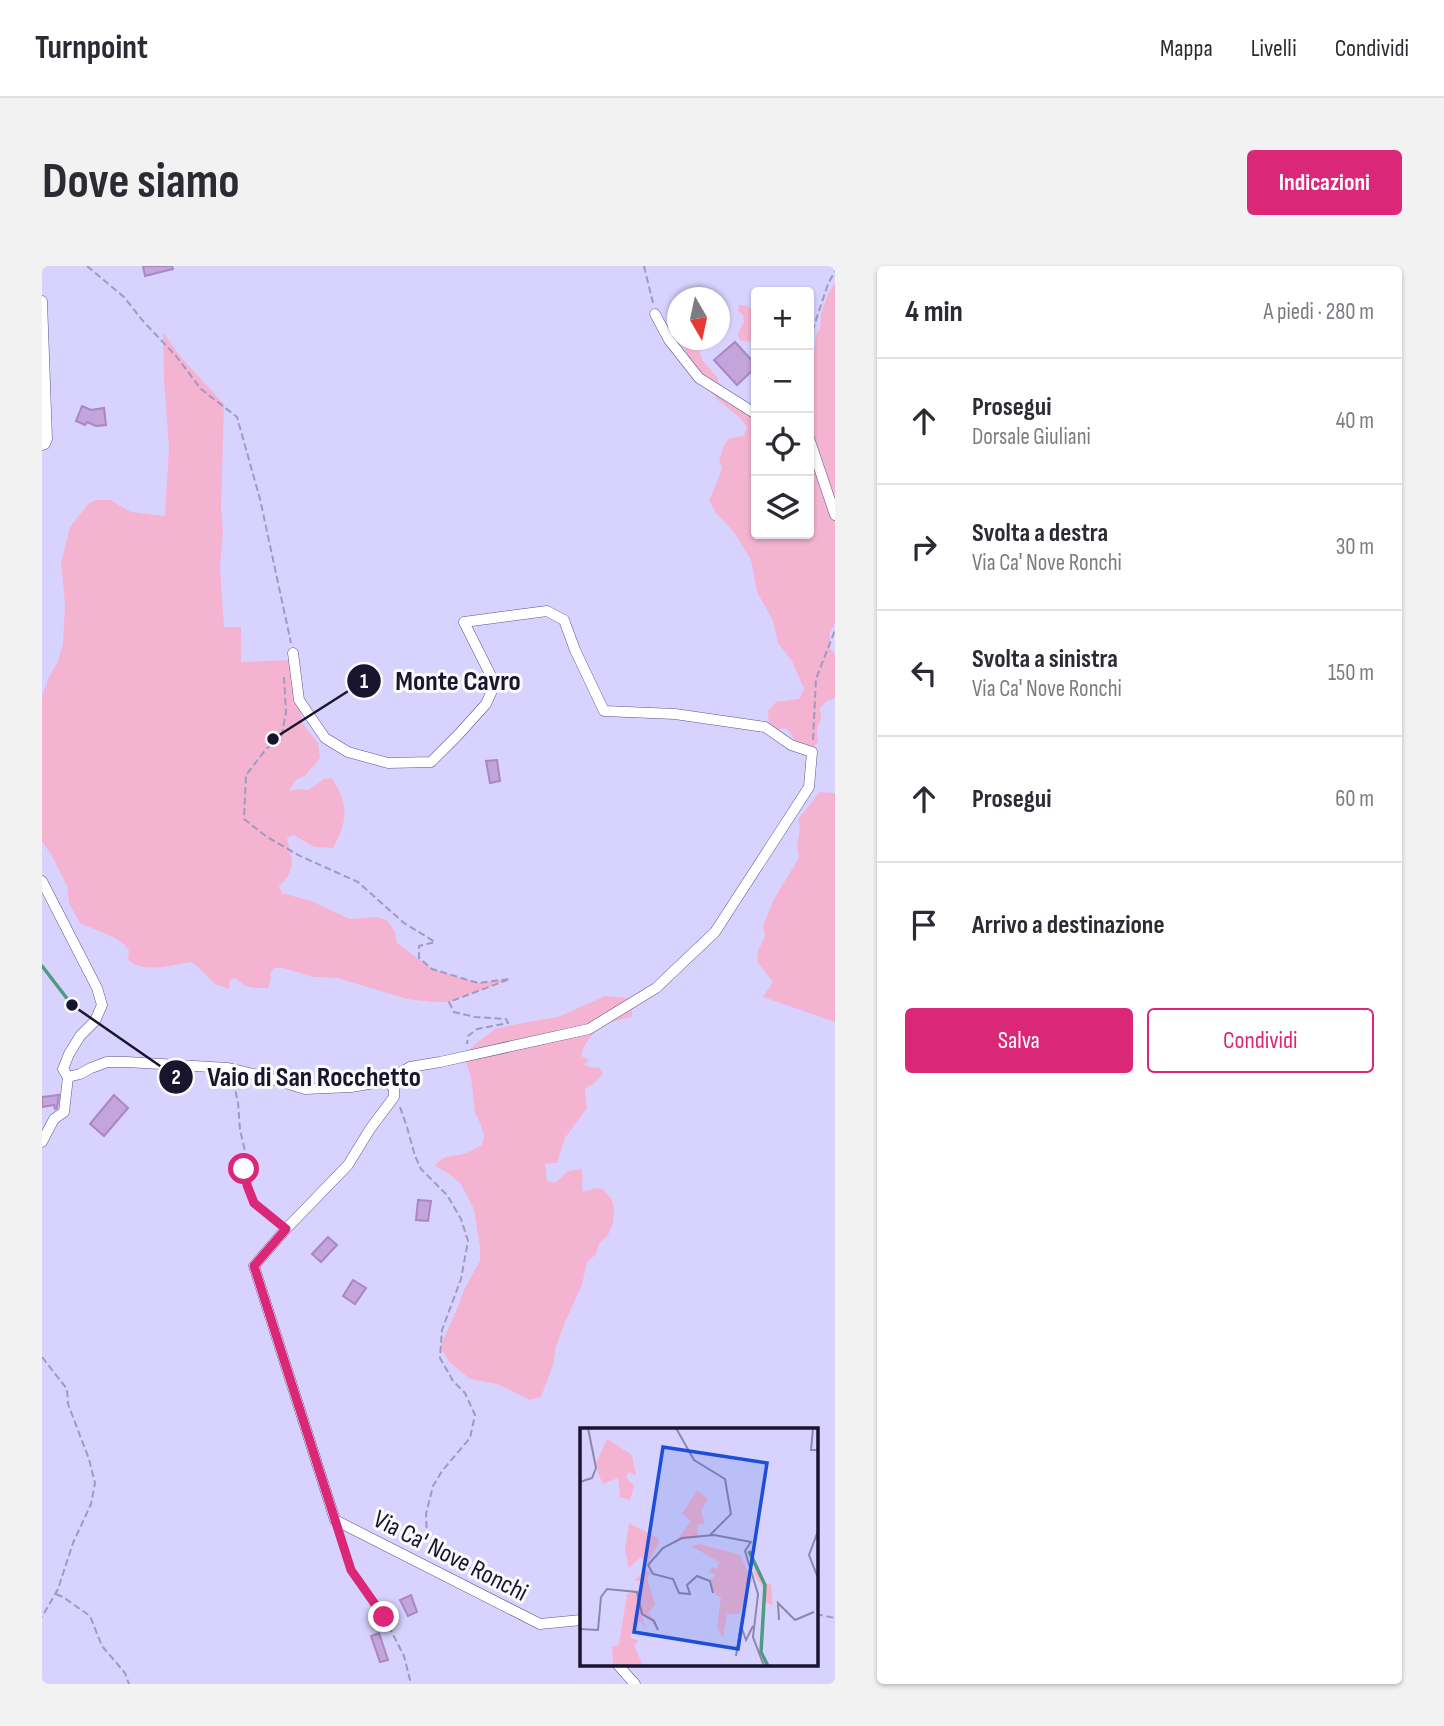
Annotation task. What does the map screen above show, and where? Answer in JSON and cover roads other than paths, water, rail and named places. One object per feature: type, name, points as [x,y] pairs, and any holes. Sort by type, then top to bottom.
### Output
[{"type":"street","points":[[42,301],[47,439],[42,445]]},
{"type":"street","points":[[655,314],[669,340],[699,378],[754,413]]},
{"type":"street","points":[[814,453],[835,515]]},
{"type":"street","points":[[68,1077],[107,1062],[228,1069],[262,1076],[305,1090],[351,1087],[386,1081],[410,1067],[589,1029],[656,988],[715,932],[809,787],[812,752],[791,745],[765,727],[675,714],[604,711],[564,620],[547,611],[464,622],[495,684],[486,705],[431,762],[388,763],[348,752],[325,738],[299,700],[293,657]]},
{"type":"street","points":[[42,881],[97,988],[102,1005],[95,1021],[80,1036],[69,1054],[64,1069],[68,1077],[64,1112],[54,1119],[42,1142]]},
{"type":"street","name":"Via Ca' Nove Ronchi","points":[[386,1081],[394,1088],[394,1097],[348,1165],[254,1266],[335,1520],[540,1624],[580,1620]]},
{"type":"street","points":[[619,1666],[635,1684]]},
{"type":"waterway","points":[[42,966],[72,1005]]},
{"type":"place","name":"Monte Cavro","points":[[273,739]]},
{"type":"place","name":"Vaio di San Rocchetto","points":[[72,1005]]}]
